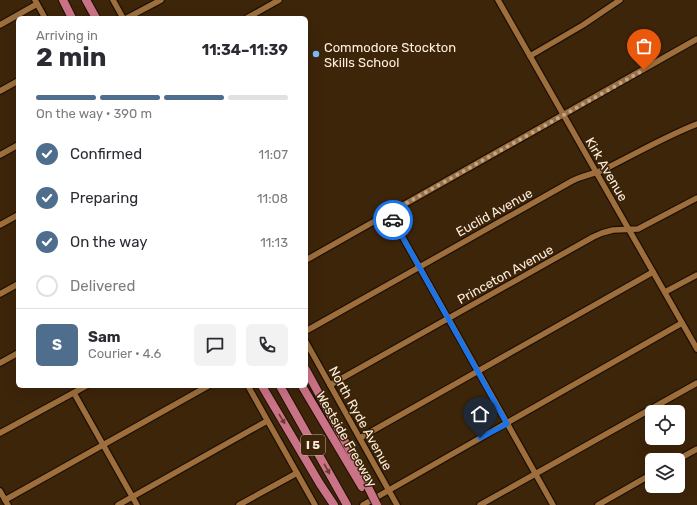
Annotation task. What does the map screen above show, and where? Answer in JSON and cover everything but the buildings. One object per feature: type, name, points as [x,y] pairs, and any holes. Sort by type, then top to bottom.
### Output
[{"type":"highway","points":[[62,0],[71,16]]},
{"type":"highway","points":[[86,0],[95,16]]},
{"type":"highway","points":[[308,374],[348,448],[365,487],[377,505]]},
{"type":"highway","points":[[263,388],[334,505]]},
{"type":"highway","name":"I 5","points":[[281,388],[347,504]]},
{"type":"highway","name":"Westside Freeway","points":[[303,388],[365,487],[372,505]]},
{"type":"street","points":[[113,0],[122,16]]},
{"type":"street","points":[[131,16],[159,0]]},
{"type":"street","points":[[251,16],[279,0]]},
{"type":"street","name":"Kirk Avenue","points":[[498,0],[697,349]]},
{"type":"street","points":[[530,56],[583,25],[620,0]]},
{"type":"street","points":[[0,25],[36,2],[44,16]]},
{"type":"street","points":[[308,259],[697,39]]},
{"type":"street","points":[[0,91],[16,82]]},
{"type":"street","name":"Euclid Avenue","points":[[308,330],[572,181],[606,169],[660,140],[697,124]]},
{"type":"street","points":[[0,155],[16,146]]},
{"type":"street","name":"Princeton Avenue","points":[[330,385],[597,235],[613,230],[638,229],[697,198]]},
{"type":"street","points":[[389,213],[553,505]]},
{"type":"street","points":[[0,225],[16,216]]},
{"type":"street","points":[[360,438],[652,272]]},
{"type":"street","points":[[665,292],[697,275]]},
{"type":"street","points":[[0,294],[16,285]]},
{"type":"street","points":[[363,505],[682,324]]},
{"type":"street","name":"North Ryde Avenue","points":[[308,346],[396,505]]},
{"type":"street","points":[[0,363],[16,354]]},
{"type":"street","points":[[480,505],[697,383]]},
{"type":"street","points":[[0,433],[83,388]]},
{"type":"street","points":[[0,491],[7,502],[103,445],[204,388]]},
{"type":"street","points":[[249,388],[315,505]]},
{"type":"street","points":[[74,393],[137,505]]},
{"type":"street","points":[[118,505],[268,421]]},
{"type":"street","points":[[685,456],[697,449]]},
{"type":"street","points":[[239,505],[297,473]]},
{"type":"street","points":[[598,505],[645,478]]},
{"type":"way so far","points":[[393,220],[389,213],[644,70]]},
{"type":"place","name":"Commodore Stockton Skills School","points":[[316,54]]},
{"type":"route","points":[[393,220],[507,424],[480,438]]}]
